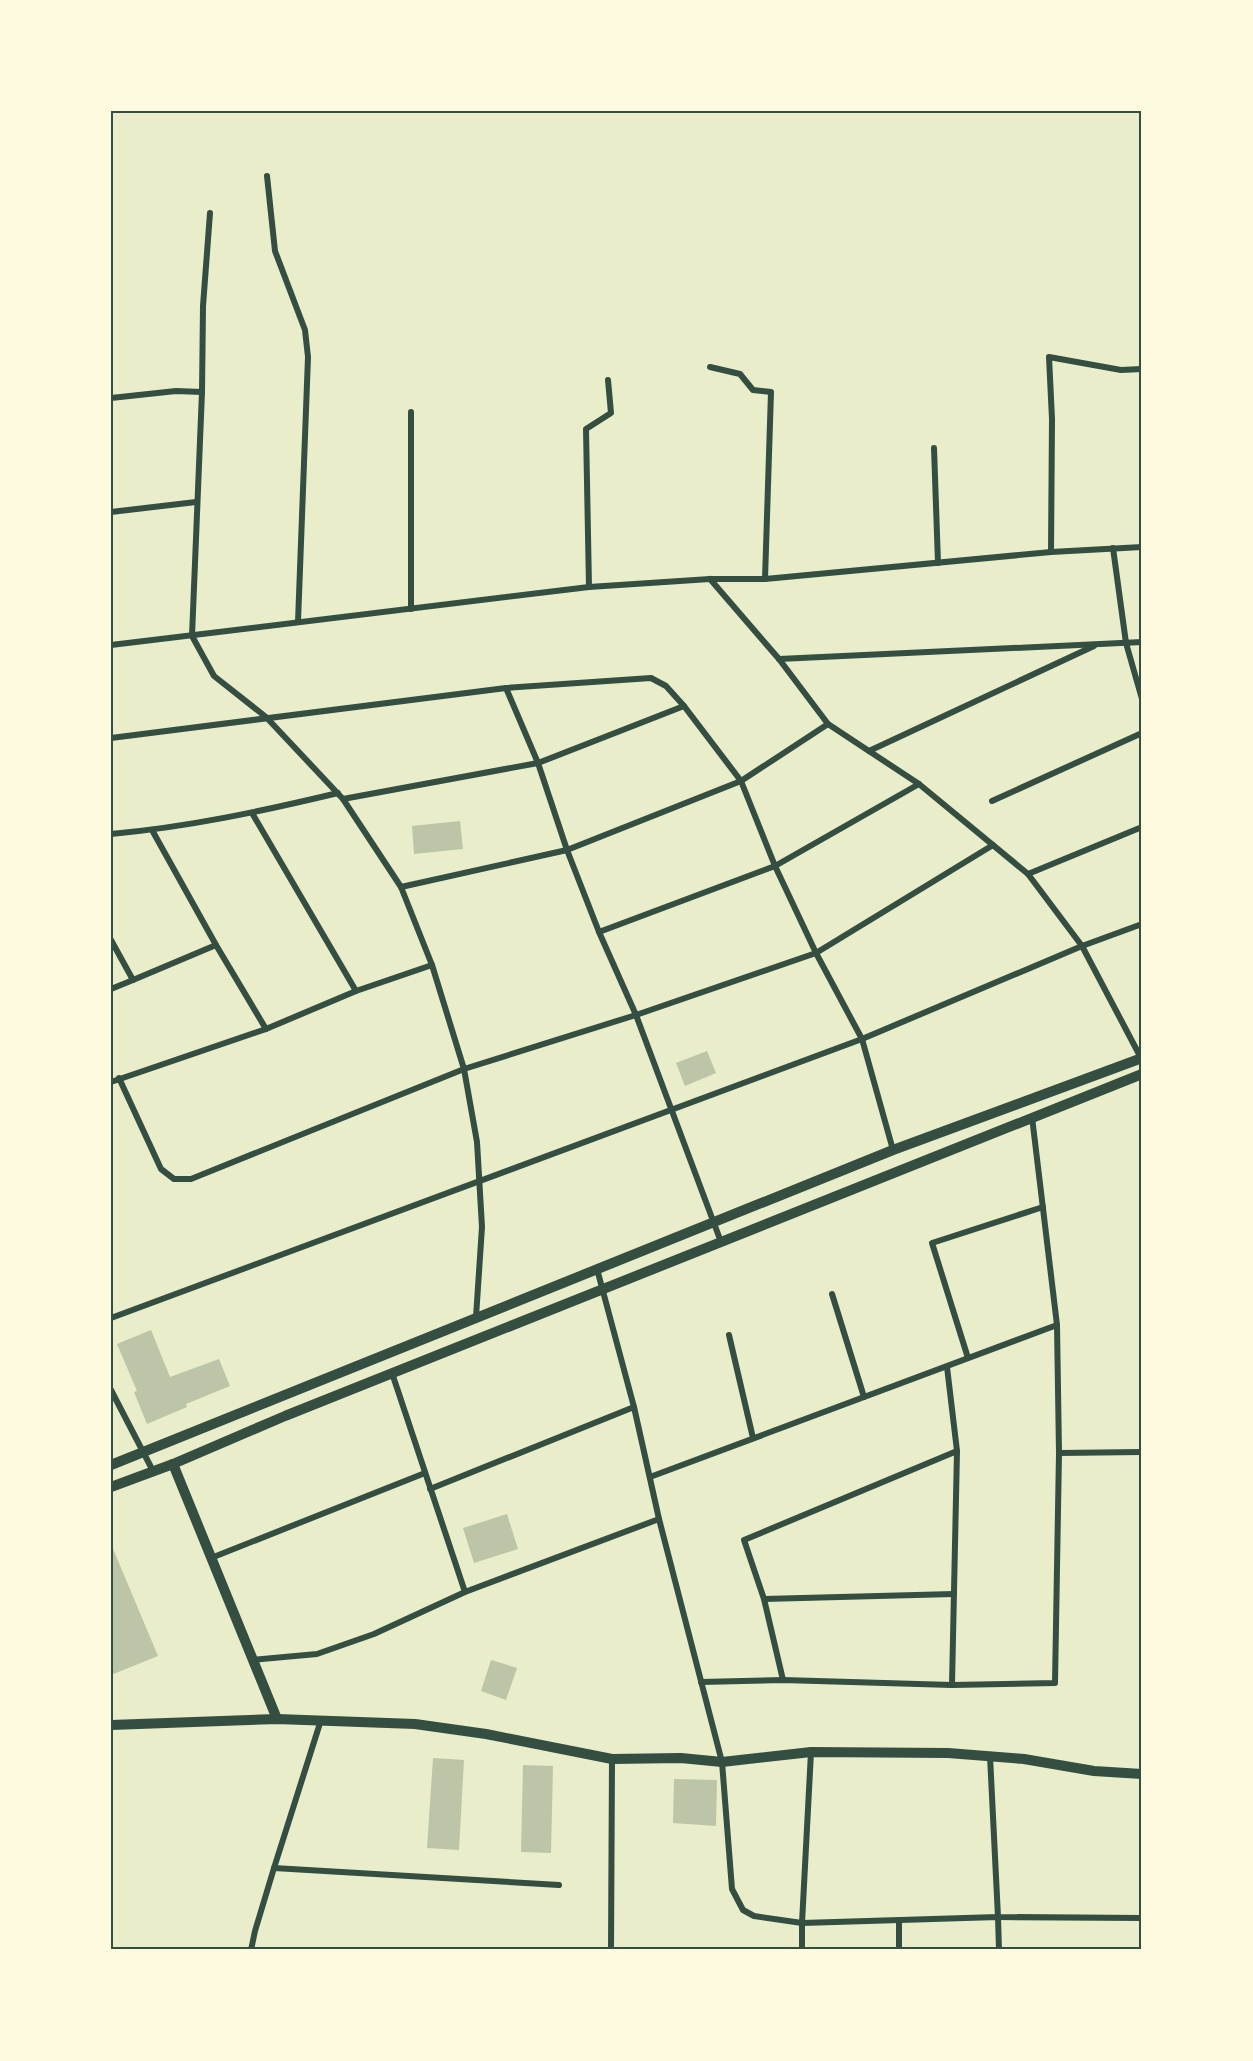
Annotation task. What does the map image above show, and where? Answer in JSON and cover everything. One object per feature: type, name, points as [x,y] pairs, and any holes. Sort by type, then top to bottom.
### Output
[{"type":"street","points":[[267,176],[275,251],[305,330],[308,357],[298,622]]},
{"type":"street","points":[[210,213],[204,306],[192,636],[214,676],[266,717],[343,799],[401,887],[432,965],[464,1069],[477,1142],[482,1227],[476,1317]]},
{"type":"street","points":[[1052,552],[1052,418],[1048,357],[1121,370],[1142,369]]},
{"type":"street","points":[[710,367],[741,374],[753,390],[771,392],[765,579]]},
{"type":"street","points":[[589,587],[586,429],[611,413],[608,380]]},
{"type":"street","points":[[111,398],[176,391],[202,392]]},
{"type":"street","points":[[411,412],[411,609]]},
{"type":"street","points":[[934,448],[938,563]]},
{"type":"street","points":[[111,512],[196,502]]},
{"type":"street","points":[[111,645],[589,587],[710,579],[765,579],[1052,552],[1142,547]]},
{"type":"street","points":[[1113,548],[1126,643],[1142,699]]},
{"type":"street","points":[[111,1465],[893,1150],[1142,1059],[1082,946],[1028,874],[919,784],[828,724],[779,660],[710,579]]},
{"type":"street","points":[[779,660],[1142,642]]},
{"type":"street","points":[[869,751],[1097,645]]},
{"type":"street","points":[[111,738],[506,688],[651,678],[666,686],[684,706],[741,781],[776,866],[816,953],[862,1039],[893,1150]]},
{"type":"street","points":[[506,688],[538,763],[567,850],[599,932],[636,1016],[712,1224],[721,1242]]},
{"type":"street","points":[[343,799],[538,763],[684,706]]},
{"type":"street","points":[[401,887],[567,850],[741,781],[828,724]]},
{"type":"street","points":[[992,801],[1142,733]]},
{"type":"street","points":[[599,932],[776,866],[919,784]]},
{"type":"street","points":[[111,834],[152,830],[252,813],[338,793]]},
{"type":"street","points":[[252,813],[356,991]]},
{"type":"street","points":[[1028,874],[1142,828]]},
{"type":"street","points":[[152,830],[266,1029]]},
{"type":"street","points":[[119,1078],[161,1169],[174,1179],[191,1179],[464,1069],[636,1016],[816,953],[993,845]]},
{"type":"street","points":[[111,1318],[862,1039],[1082,946],[1142,924]]},
{"type":"street","points":[[111,940],[133,980]]},
{"type":"street","points":[[111,989],[216,945]]},
{"type":"street","points":[[111,1082],[266,1029],[356,991],[432,965]]},
{"type":"street","points":[[111,1487],[1142,1074]]},
{"type":"street","points":[[701,1682],[783,1680],[952,1685],[1055,1683],[1059,1453],[1057,1324],[1032,1117]]},
{"type":"street","points":[[968,1358],[932,1244],[1043,1207]]},
{"type":"street","points":[[597,1269],[634,1407],[658,1519],[723,1762],[732,1889],[743,1910],[754,1916],[801,1923],[998,1917],[1142,1918]]},
{"type":"street","points":[[832,1294],[864,1397]]},
{"type":"street","points":[[650,1477],[1057,1324]]},
{"type":"street","points":[[729,1335],[753,1438]]},
{"type":"street","points":[[947,1367],[957,1451],[952,1685]]},
{"type":"street","points":[[392,1373],[465,1592]]},
{"type":"street","points":[[111,1390],[153,1472]]},
{"type":"street","points":[[430,1489],[634,1407]]},
{"type":"street","points":[[783,1680],[764,1599],[744,1540],[957,1451]]},
{"type":"street","points":[[1059,1453],[1142,1452]]},
{"type":"street","points":[[173,1464],[277,1719]]},
{"type":"street","points":[[211,1558],[425,1473]]},
{"type":"street","points":[[252,1660],[317,1654],[374,1634],[465,1592],[658,1519]]},
{"type":"street","points":[[764,1599],[954,1594]]},
{"type":"street","points":[[111,1725],[277,1719],[415,1724],[486,1734],[612,1759],[681,1758],[723,1762],[811,1752],[948,1753],[1024,1759],[1094,1771],[1142,1774]]},
{"type":"street","points":[[251,1950],[274,1868],[321,1720]]},
{"type":"street","points":[[802,1950],[801,1923],[811,1752]]},
{"type":"street","points":[[990,1756],[999,1950]]},
{"type":"street","points":[[611,1950],[612,1759]]},
{"type":"street","points":[[274,1868],[559,1885]]},
{"type":"street","points":[[899,1920],[899,1950]]},
{"type":"building","points":[[460,821],[463,849],[414,854],[412,826]]},
{"type":"building","points":[[707,1051],[716,1073],[685,1086],[676,1063]]},
{"type":"building","points":[[151,1330],[170,1377],[219,1359],[230,1386],[186,1404],[187,1407],[147,1424],[134,1392],[137,1391],[117,1344]]},
{"type":"building","points":[[507,1514],[518,1549],[474,1563],[463,1528]]},
{"type":"building","points":[[111,1544],[158,1656],[111,1675]]},
{"type":"building","points":[[491,1660],[517,1668],[506,1700],[481,1691]]},
{"type":"building","points":[[433,1758],[464,1760],[459,1850],[427,1848]]},
{"type":"building","points":[[523,1765],[553,1766],[551,1853],[521,1852]]},
{"type":"building","points":[[674,1779],[717,1780],[716,1826],[673,1823]]}]
